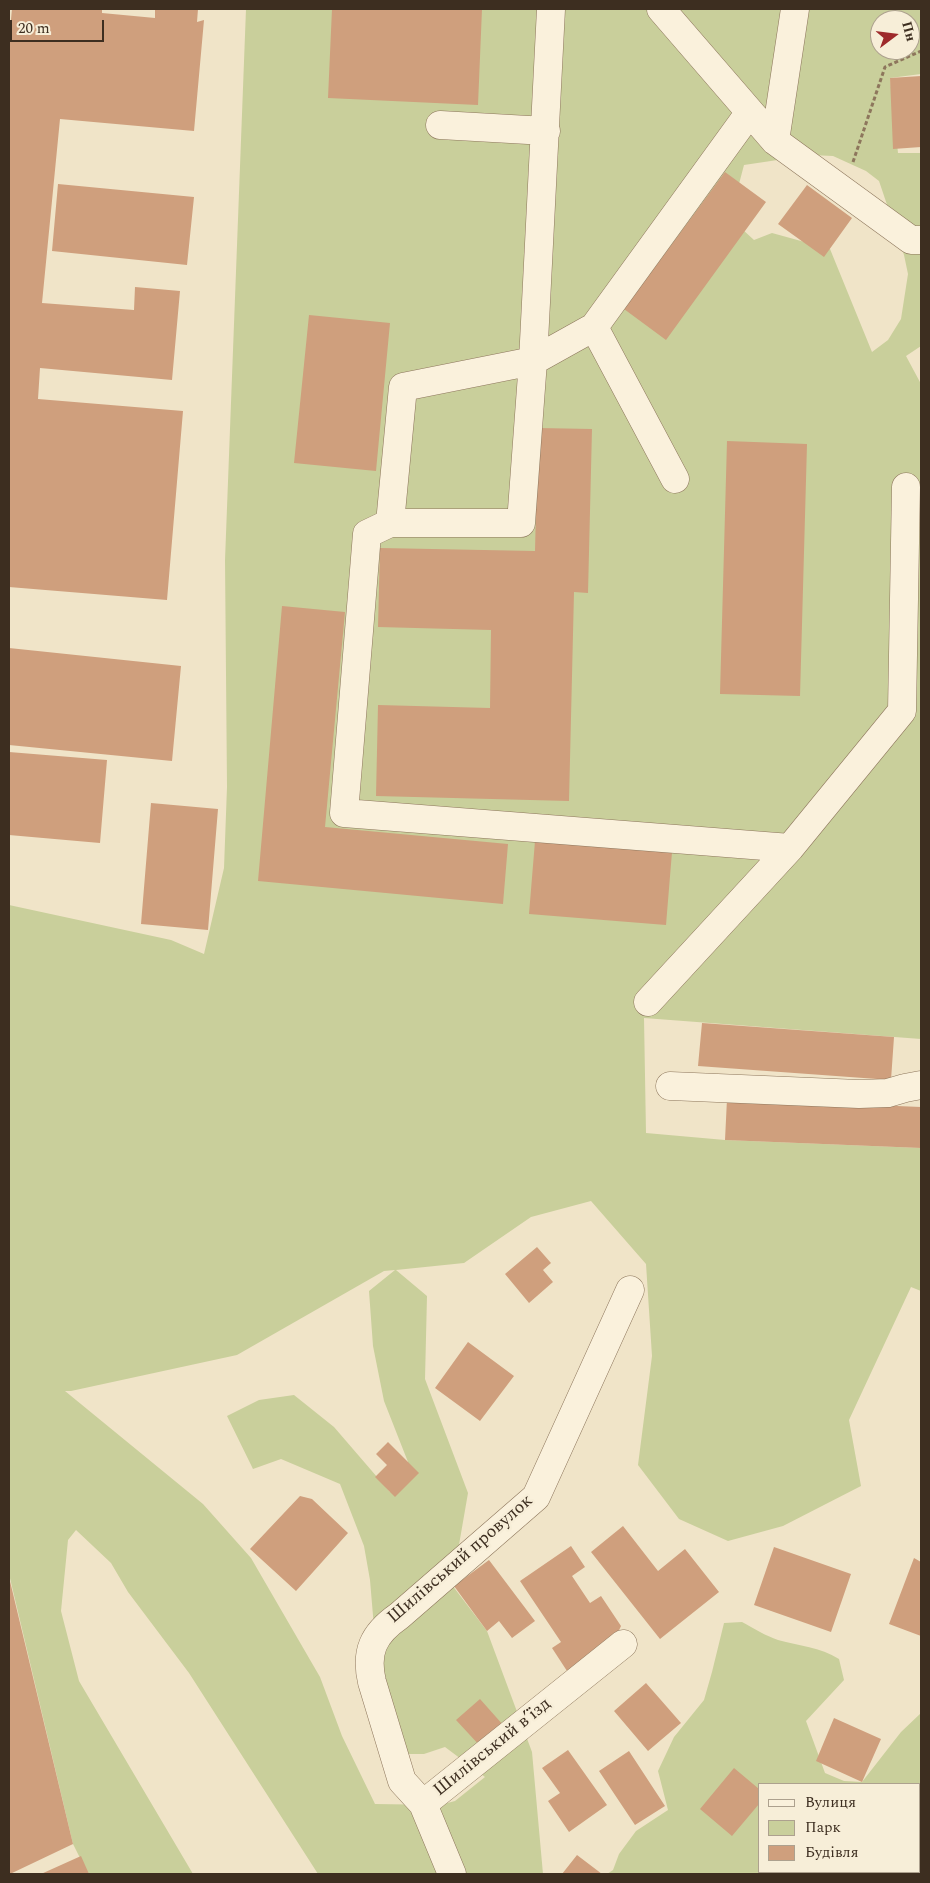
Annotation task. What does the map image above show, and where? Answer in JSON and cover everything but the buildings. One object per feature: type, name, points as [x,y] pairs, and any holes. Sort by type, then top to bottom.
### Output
[{"type":"street","points":[[551,9],[533,361],[521,523],[390,523],[367,534],[344,813],[790,848]]},
{"type":"street","points":[[661,9],[775,141],[911,240],[921,240]]},
{"type":"street","points":[[775,141],[795,9]]},
{"type":"street","points":[[390,523],[403,387],[533,361],[594,327],[750,112]]},
{"type":"street","points":[[440,125],[546,131]]},
{"type":"street","points":[[594,327],[675,479]]},
{"type":"street","points":[[648,1002],[790,848],[902,711],[906,488]]},
{"type":"street","points":[[670,1086],[859,1094],[888,1093],[921,1085]]},
{"type":"street","name":"Шилівський провулок","points":[[423,1804],[402,1781],[368,1667],[373,1644],[386,1625],[399,1616],[536,1497],[630,1290]]},
{"type":"street","name":"Шилівський в’їзд","points":[[452,1874],[423,1804],[623,1644]]},
{"type":"path","points":[[843,190],[885,66],[921,51]]},
{"type":"green space","points":[[246,9],[921,9],[921,74],[890,78],[898,153],[921,153],[921,346],[906,356],[921,384],[921,1039],[644,1018],[646,1133],[725,1140],[921,1148],[921,1291],[911,1287],[849,1420],[861,1486],[783,1526],[728,1541],[679,1519],[638,1465],[652,1356],[646,1264],[591,1201],[531,1217],[464,1263],[396,1270],[427,1296],[425,1379],[468,1493],[452,1585],[487,1631],[532,1752],[543,1874],[318,1874],[189,1673],[128,1592],[111,1563],[76,1530],[68,1540],[61,1611],[79,1681],[193,1874],[88,1874],[73,1844],[9,1574],[9,905],[171,940],[204,954],[224,868],[227,787],[225,560]],"holes":[[[811,155],[833,156],[866,171],[879,181],[904,255],[908,274],[901,319],[888,340],[872,352],[830,249],[772,233],[754,240],[730,218],[744,165]],[[395,1270],[369,1291],[373,1346],[384,1401],[408,1462],[390,1492],[334,1427],[294,1395],[259,1400],[227,1416],[253,1469],[281,1459],[340,1484],[364,1546],[370,1580],[377,1663],[407,1754],[424,1754],[445,1747],[485,1777],[455,1801],[440,1805],[375,1804],[342,1736],[320,1677],[251,1558],[203,1504],[65,1391],[237,1355],[384,1271]]]},
{"type":"green space","points":[[742,1622],[773,1638],[817,1649],[839,1659],[844,1680],[806,1721],[825,1773],[844,1781],[862,1782],[901,1732],[921,1713],[921,1831],[920,1783],[758,1783],[758,1873],[871,1874],[607,1874],[613,1870],[619,1854],[636,1831],[668,1810],[658,1771],[674,1737],[704,1700],[724,1623]]}]
